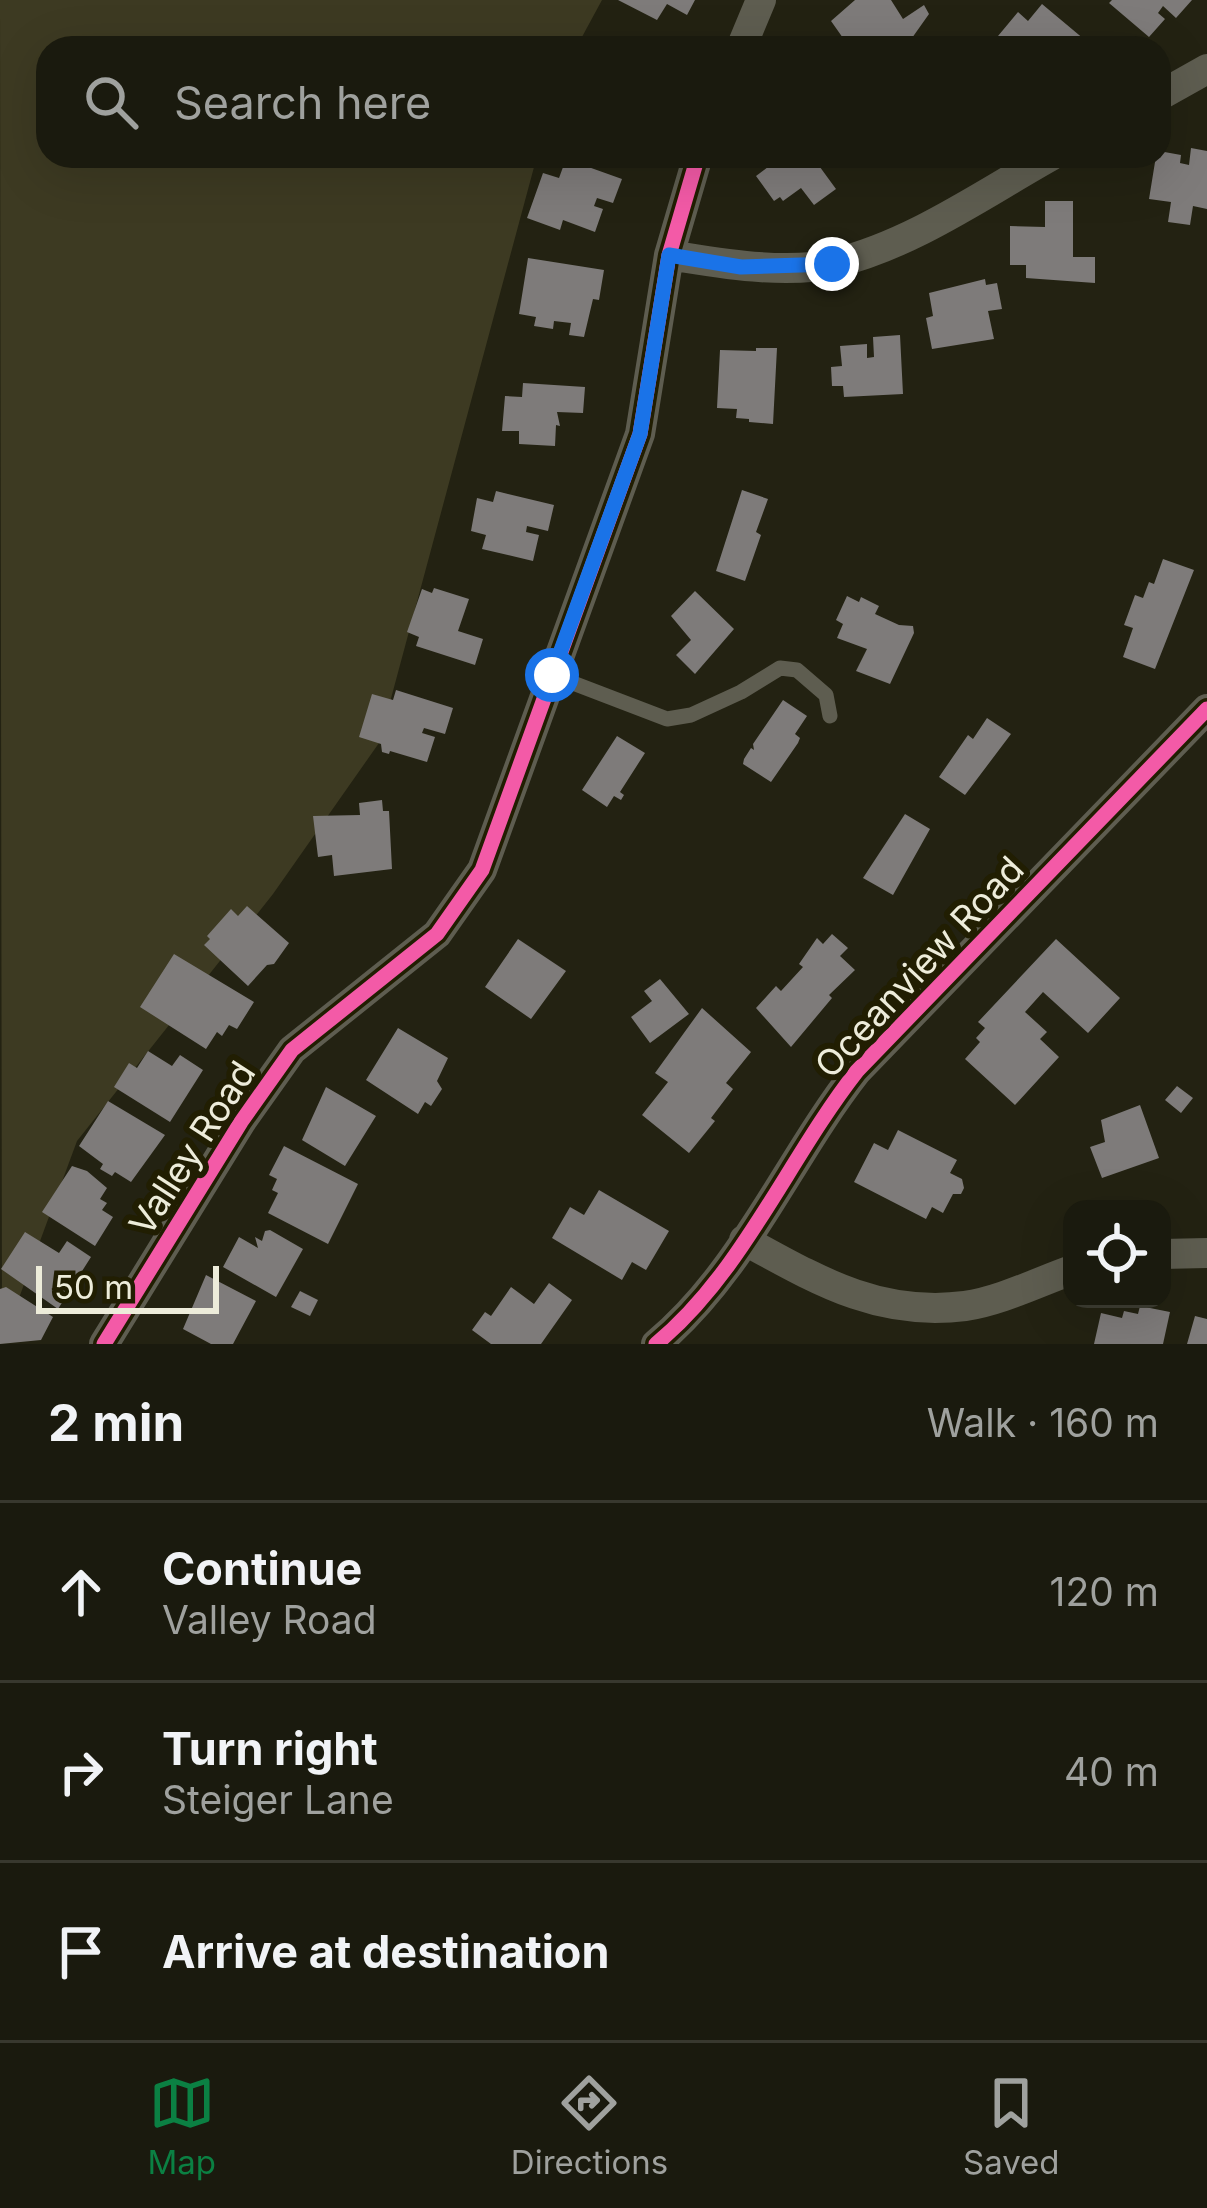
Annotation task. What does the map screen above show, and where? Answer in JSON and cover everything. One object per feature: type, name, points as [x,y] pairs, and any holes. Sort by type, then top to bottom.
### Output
[{"type":"street","points":[[746,36],[761,0]]},
{"type":"street","points":[[1171,89],[1207,69]]},
{"type":"street","name":"Valley Road","points":[[104,1344],[241,1122],[292,1050],[437,934],[482,870],[640,434],[669,255],[694,168]]},
{"type":"street","points":[[669,255],[741,267],[832,264],[906,237],[1030,168]]},
{"type":"street","name":"Oceanview Road","points":[[656,1344],[718,1277],[856,1071],[1207,709]]},
{"type":"street","points":[[744,1240],[832,1288],[900,1307],[968,1306],[1063,1273]]},
{"type":"street","points":[[1171,1254],[1207,1253]]},
{"type":"lane","points":[[552,675],[667,718],[708,708],[780,668],[797,670],[826,694],[830,716]]},
{"type":"shaded area","points":[[0,0],[602,0],[582,36],[36,36],[36,168],[534,168],[379,743],[273,894],[77,1141],[2,1344]]},
{"type":"building","points":[[618,0],[695,0],[687,15],[667,4],[657,20]]},
{"type":"building","points":[[855,0],[891,0],[903,19],[924,5],[929,14],[913,36],[842,36],[831,21]]},
{"type":"building","points":[[1192,0],[1176,18],[1163,6],[1158,13],[1165,19],[1150,36],[1109,3]]},
{"type":"building","points":[[1042,4],[1080,36],[998,36],[1018,12],[1028,21]]},
{"type":"building","points":[[1191,148],[1207,151],[1207,209],[1193,206],[1190,225],[1168,222],[1171,202],[1149,199],[1154,168],[1171,168],[1171,153],[1181,155],[1180,163],[1189,165]]},
{"type":"building","points":[[563,168],[591,168],[622,179],[613,203],[597,198],[594,206],[603,209],[595,232],[563,220],[560,230],[527,218],[543,173],[559,178]]},
{"type":"building","points":[[767,168],[821,168],[836,189],[814,205],[801,188],[783,201],[780,197],[774,201],[756,176]]},
{"type":"building","points":[[1045,201],[1073,201],[1073,257],[1095,257],[1095,283],[1026,278],[1026,265],[1010,265],[1010,226],[1045,227]]},
{"type":"building","points":[[528,258],[604,270],[599,300],[593,299],[584,337],[569,335],[571,323],[554,321],[553,329],[534,326],[536,317],[519,314]]},
{"type":"building","points":[[985,279],[986,285],[997,283],[1002,309],[988,311],[994,339],[932,349],[926,318],[933,316],[929,293]]},
{"type":"building","points":[[900,335],[903,394],[844,397],[843,386],[832,386],[831,367],[842,366],[840,346],[867,344],[867,358],[874,357],[873,337]]},
{"type":"building","points":[[777,348],[773,424],[749,422],[736,418],[737,409],[717,408],[720,350]]},
{"type":"building","points":[[523,383],[585,387],[583,413],[557,412],[560,426],[556,425],[555,446],[519,444],[519,431],[502,431],[505,396],[522,397]]},
{"type":"building","points":[[742,490],[768,499],[745,581],[716,571]]},
{"type":"building","points":[[496,491],[554,505],[548,531],[527,526],[526,532],[539,535],[533,561],[482,549],[486,535],[471,531],[477,498],[493,502]]},
{"type":"building","points":[[1163,559],[1194,570],[1155,669],[1123,657],[1133,628],[1124,625],[1135,595],[1143,598],[1149,582],[1154,584]]},
{"type":"building","points":[[434,588],[469,599],[458,631],[483,639],[475,665],[416,646],[419,637],[407,632],[422,589],[432,593]]},
{"type":"building","points":[[695,591],[734,629],[695,674],[676,655],[691,640],[671,616]]},
{"type":"building","points":[[847,596],[879,606],[875,614],[899,625],[913,626],[890,684],[856,671],[867,649],[837,638],[843,624],[836,620]]},
{"type":"building","points":[[396,690],[453,708],[445,734],[424,728],[422,733],[435,737],[427,762],[382,752],[381,744],[359,737],[372,694],[393,700]]},
{"type":"building","points":[[783,700],[807,716],[795,734],[798,743],[771,782],[743,764]]},
{"type":"building","points":[[987,718],[1011,734],[965,795],[939,777],[968,735],[973,739]]},
{"type":"building","points":[[617,736],[645,753],[620,792],[621,800],[614,796],[607,807],[582,790]]},
{"type":"building","points":[[382,800],[383,811],[389,811],[392,869],[334,876],[332,855],[318,857],[313,816],[360,815],[359,803]]},
{"type":"building","points":[[905,814],[930,829],[893,895],[863,878]]},
{"type":"building","points":[[247,906],[289,943],[274,964],[267,965],[248,986],[204,945],[231,909],[238,916]]},
{"type":"building","points":[[832,934],[848,948],[840,956],[855,970],[829,995],[832,998],[791,1047],[756,1008],[776,986],[781,991],[803,967],[799,964],[817,938],[823,944]]},
{"type":"building","points":[[518,939],[566,971],[531,1019],[485,987]]},
{"type":"building","points":[[1056,939],[1120,998],[1088,1033],[1043,992],[1025,1012],[1047,1032],[1040,1039],[1059,1057],[1015,1105],[965,1059],[985,1028],[978,1022]]},
{"type":"building","points":[[174,954],[254,1002],[237,1029],[229,1025],[222,1036],[217,1032],[206,1049],[140,1007]]},
{"type":"building","points":[[660,979],[689,1014],[650,1043],[631,1017],[652,1001],[644,991]]},
{"type":"building","points":[[702,1008],[751,1052],[726,1083],[733,1089],[711,1118],[715,1121],[689,1153],[642,1115],[668,1082],[655,1073]]},
{"type":"building","points":[[398,1028],[448,1058],[437,1081],[442,1089],[431,1106],[425,1102],[418,1114],[366,1080]]},
{"type":"building","points":[[148,1051],[172,1066],[180,1055],[203,1070],[170,1122],[114,1087],[129,1063],[137,1068]]},
{"type":"building","points":[[1177,1086],[1193,1098],[1181,1113],[1165,1100]]},
{"type":"building","points":[[326,1087],[376,1116],[345,1166],[302,1140]]},
{"type":"building","points":[[108,1101],[165,1135],[131,1182],[100,1169],[103,1164],[79,1146]]},
{"type":"building","points":[[1140,1105],[1159,1158],[1102,1178],[1090,1147],[1105,1142],[1101,1120]]},
{"type":"building","points":[[898,1130],[957,1160],[950,1173],[962,1179],[964,1188],[961,1194],[953,1194],[943,1213],[932,1207],[926,1219],[854,1182],[874,1143],[888,1150]]},
{"type":"building","points":[[284,1146],[358,1184],[328,1244],[268,1213],[278,1193],[272,1190],[277,1179],[269,1175]]},
{"type":"building","points":[[72,1166],[87,1171],[107,1188],[100,1199],[107,1203],[102,1210],[113,1217],[95,1246],[42,1212]]},
{"type":"building","points":[[599,1190],[669,1231],[646,1270],[632,1262],[622,1280],[552,1238],[570,1207],[584,1215]]},
{"type":"building","points":[[270,1230],[303,1249],[276,1297],[223,1267],[239,1237],[258,1248],[255,1237],[262,1241]]},
{"type":"building","points":[[25,1232],[59,1253],[67,1241],[91,1257],[58,1309],[1,1269]]},
{"type":"building","points":[[206,1275],[256,1301],[233,1344],[211,1344],[183,1329]]},
{"type":"building","points":[[549,1283],[572,1300],[541,1344],[491,1344],[472,1330],[485,1312],[491,1316],[511,1287],[534,1304]]},
{"type":"building","points":[[6,1287],[53,1317],[41,1340],[0,1344],[0,1289]]},
{"type":"building","points":[[300,1291],[318,1300],[310,1316],[291,1307]]},
{"type":"building","points":[[1140,1308],[1170,1312],[1163,1344],[1094,1344],[1101,1313],[1122,1318],[1124,1311],[1138,1314]]},
{"type":"building","points":[[1195,1316],[1207,1319],[1207,1344],[1187,1344]]},
{"type":"cycle path","points":[[104,1344],[241,1122],[292,1050],[437,934],[482,870],[640,434],[669,255],[694,168]]},
{"type":"cycle path","points":[[656,1344],[687,1315],[740,1249],[857,1071],[1207,709]]},
{"type":"route","points":[[552,675],[640,434],[669,255],[741,267],[832,264]]}]
